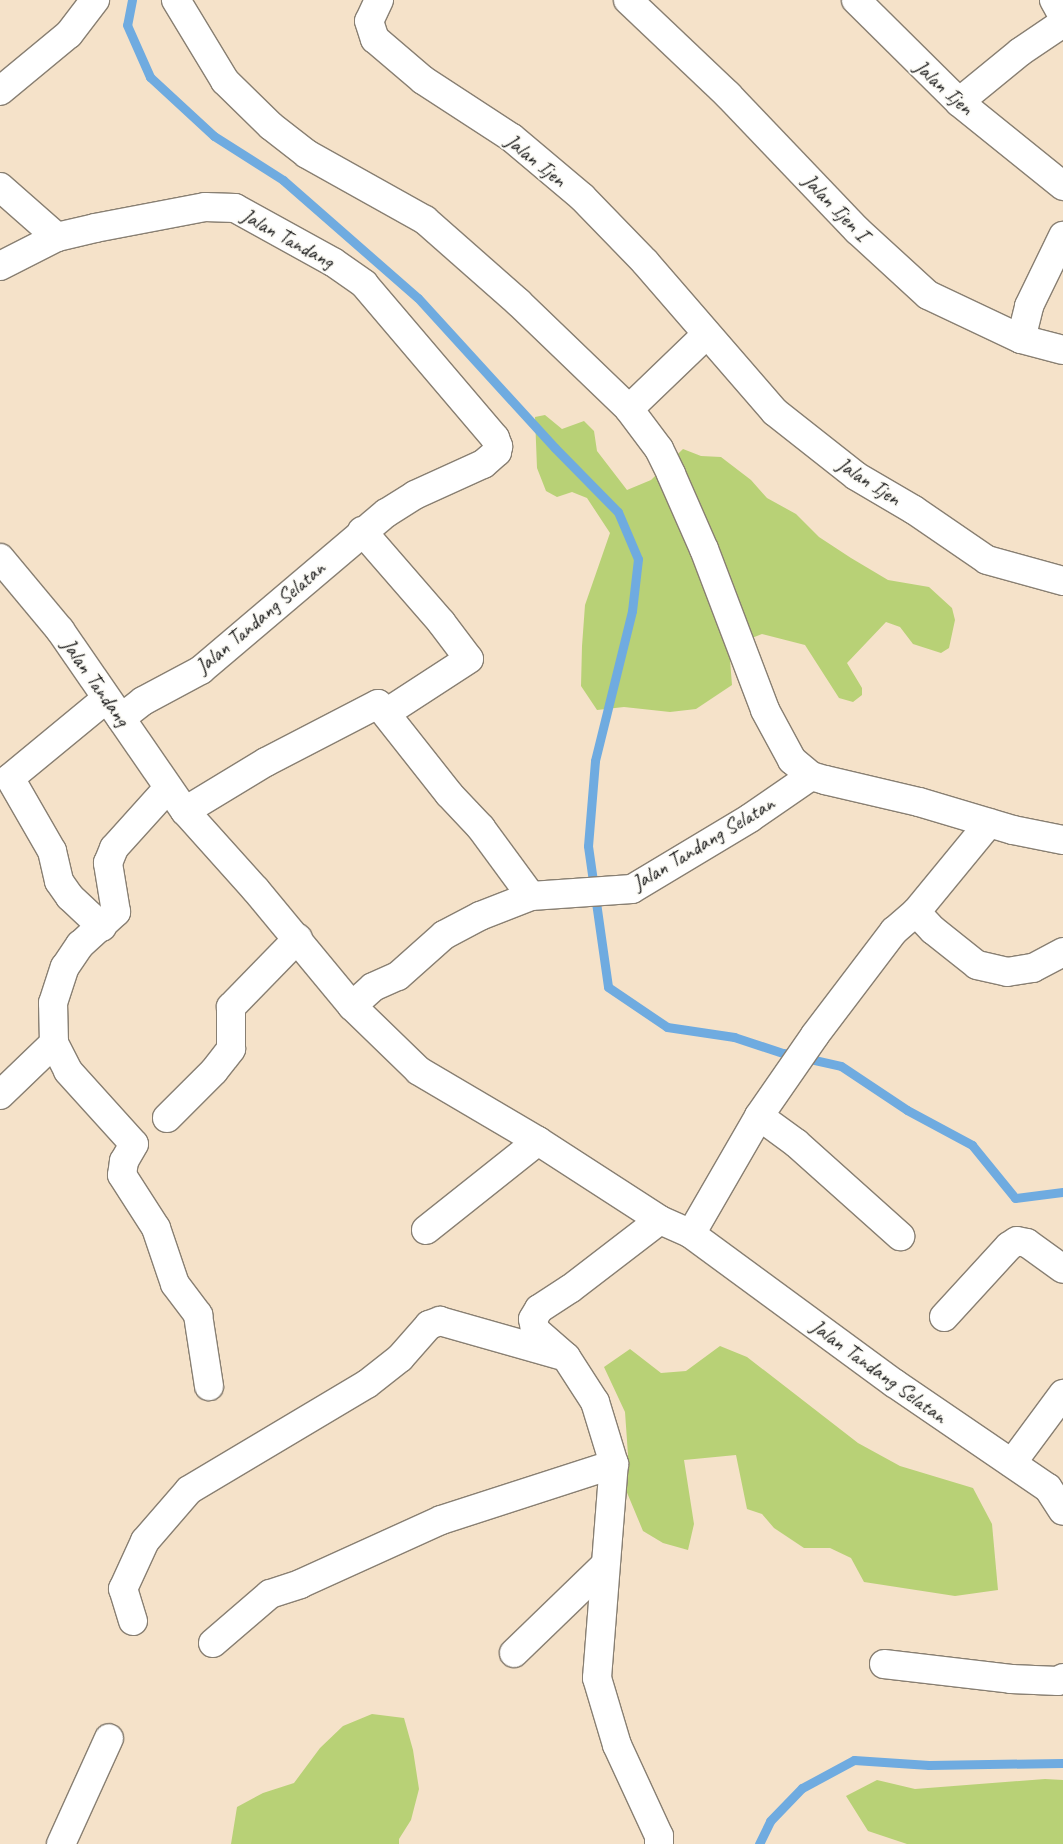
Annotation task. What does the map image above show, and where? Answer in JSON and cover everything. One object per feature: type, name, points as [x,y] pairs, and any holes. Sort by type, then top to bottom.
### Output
[{"type":"street","points":[[0,91],[69,34],[95,0]]},
{"type":"street","points":[[176,0],[219,74],[271,126],[307,154],[425,220],[518,302],[629,409],[659,449],[684,503],[776,733],[792,760],[811,776],[989,823],[1063,840]]},
{"type":"street","name":"Jalan Ijen","points":[[379,0],[368,21],[374,38],[423,80],[512,138],[582,197],[645,262],[775,412],[856,476],[914,510],[987,560],[1063,581]]},
{"type":"street","name":"Jalan Ijen","points":[[856,0],[959,102],[1063,186]]},
{"type":"street","points":[[1054,0],[1063,16]]},
{"type":"street","name":"Jalan Ijen I","points":[[635,7],[728,95],[858,230],[928,295],[1021,339],[1063,350]]},
{"type":"street","points":[[959,102],[1020,52],[1063,23]]},
{"type":"street","points":[[0,187],[57,237]]},
{"type":"street","name":"Jalan Tandang","points":[[0,266],[57,237],[205,208],[235,208],[332,262],[364,284],[495,438],[497,452]]},
{"type":"street","points":[[1021,339],[1029,306],[1063,236]]},
{"type":"street","points":[[629,409],[707,334]]},
{"type":"street","name":"Jalan Tandang Selatan","points":[[102,927],[70,897],[59,881],[52,851],[10,778],[113,708],[143,701],[201,670],[354,538],[415,495],[483,464],[497,452]]},
{"type":"street","points":[[354,538],[441,622],[469,659],[386,713]]},
{"type":"street","name":"Jalan Tandang","points":[[0,558],[60,630],[185,811]]},
{"type":"street","points":[[185,811],[219,788],[374,704],[386,713],[449,794],[542,895]]},
{"type":"street","name":"Jalan Tandang Selatan","points":[[352,1006],[373,987],[398,976],[444,936],[513,900],[542,895],[632,889],[750,818],[811,776]]},
{"type":"street","points":[[168,788],[114,848],[108,863],[116,912],[102,927],[80,945],[65,967],[53,1003],[54,1043],[68,1071],[134,1144],[124,1161],[122,1175],[156,1228],[175,1284],[198,1315],[209,1386]]},
{"type":"street","name":"Jalan Tandang Selatan","points":[[185,811],[298,938],[352,1006],[419,1071],[538,1141],[660,1220],[691,1234],[894,1384],[1048,1488],[1063,1511]]},
{"type":"street","points":[[691,1234],[759,1116],[815,1035],[894,931],[916,912],[989,823]]},
{"type":"street","points":[[916,912],[933,930],[977,965],[1007,972],[1033,968],[1063,952]]},
{"type":"street","points":[[167,1118],[214,1072],[231,1049],[230,1007],[298,938]]},
{"type":"street","points":[[0,1096],[54,1043]]},
{"type":"street","points":[[759,1116],[796,1143],[900,1236]]},
{"type":"street","points":[[426,1230],[538,1141]]},
{"type":"street","points":[[658,1844],[659,1836],[617,1744],[599,1687],[604,1566],[614,1464],[595,1402],[566,1357],[535,1330],[533,1319],[538,1310],[570,1289],[660,1220]]},
{"type":"street","points":[[944,1317],[1009,1246],[1018,1241],[1027,1243],[1063,1269]]},
{"type":"street","points":[[132,1621],[123,1589],[146,1541],[189,1490],[367,1384],[400,1358],[429,1325],[440,1321],[566,1357]]},
{"type":"street","points":[[1012,1463],[1063,1394]]},
{"type":"street","points":[[213,1643],[270,1594],[300,1584],[441,1520],[614,1464]]},
{"type":"street","points":[[514,1653],[604,1566]]},
{"type":"street","points":[[884,1664],[1012,1679],[1058,1681],[1063,1678]]},
{"type":"street","points":[[61,1844],[109,1738]]},
{"type":"green space","points":[[545,415],[562,429],[584,421],[594,431],[597,451],[627,490],[651,480],[683,449],[701,456],[721,457],[751,480],[767,498],[796,514],[819,537],[851,558],[888,580],[929,587],[952,608],[955,620],[949,648],[941,653],[913,644],[900,627],[886,622],[847,663],[862,688],[862,695],[853,702],[839,698],[805,645],[762,634],[729,647],[732,685],[696,709],[670,712],[624,707],[597,710],[581,686],[585,605],[610,533],[587,498],[572,492],[557,497],[546,491],[537,468],[535,417]]},
{"type":"green space","points":[[720,1346],[747,1357],[858,1443],[900,1466],[973,1488],[992,1524],[998,1590],[955,1596],[864,1582],[851,1558],[830,1548],[804,1548],[774,1528],[762,1514],[747,1509],[736,1455],[684,1460],[694,1524],[688,1550],[663,1543],[643,1531],[623,1483],[628,1455],[625,1412],[604,1367],[630,1349],[661,1373],[686,1371]]},
{"type":"green space","points":[[372,1714],[404,1718],[413,1750],[419,1789],[411,1820],[399,1839],[399,1844],[231,1844],[237,1807],[263,1793],[294,1783],[320,1748],[343,1726]]},
{"type":"green space","points":[[1045,1779],[1063,1780],[1063,1844],[907,1844],[868,1831],[846,1796],[877,1780],[915,1789]]},
{"type":"waterway","points":[[132,0],[127,25],[150,77],[214,136],[283,180],[418,298],[555,448],[618,512],[638,559],[632,611],[595,761],[588,846],[608,987],[667,1027],[734,1037],[783,1053],[841,1066],[907,1110],[972,1145],[1015,1198],[1063,1192]]},
{"type":"waterway","points":[[759,1844],[770,1821],[802,1788],[854,1760],[929,1765],[1063,1763]]}]
